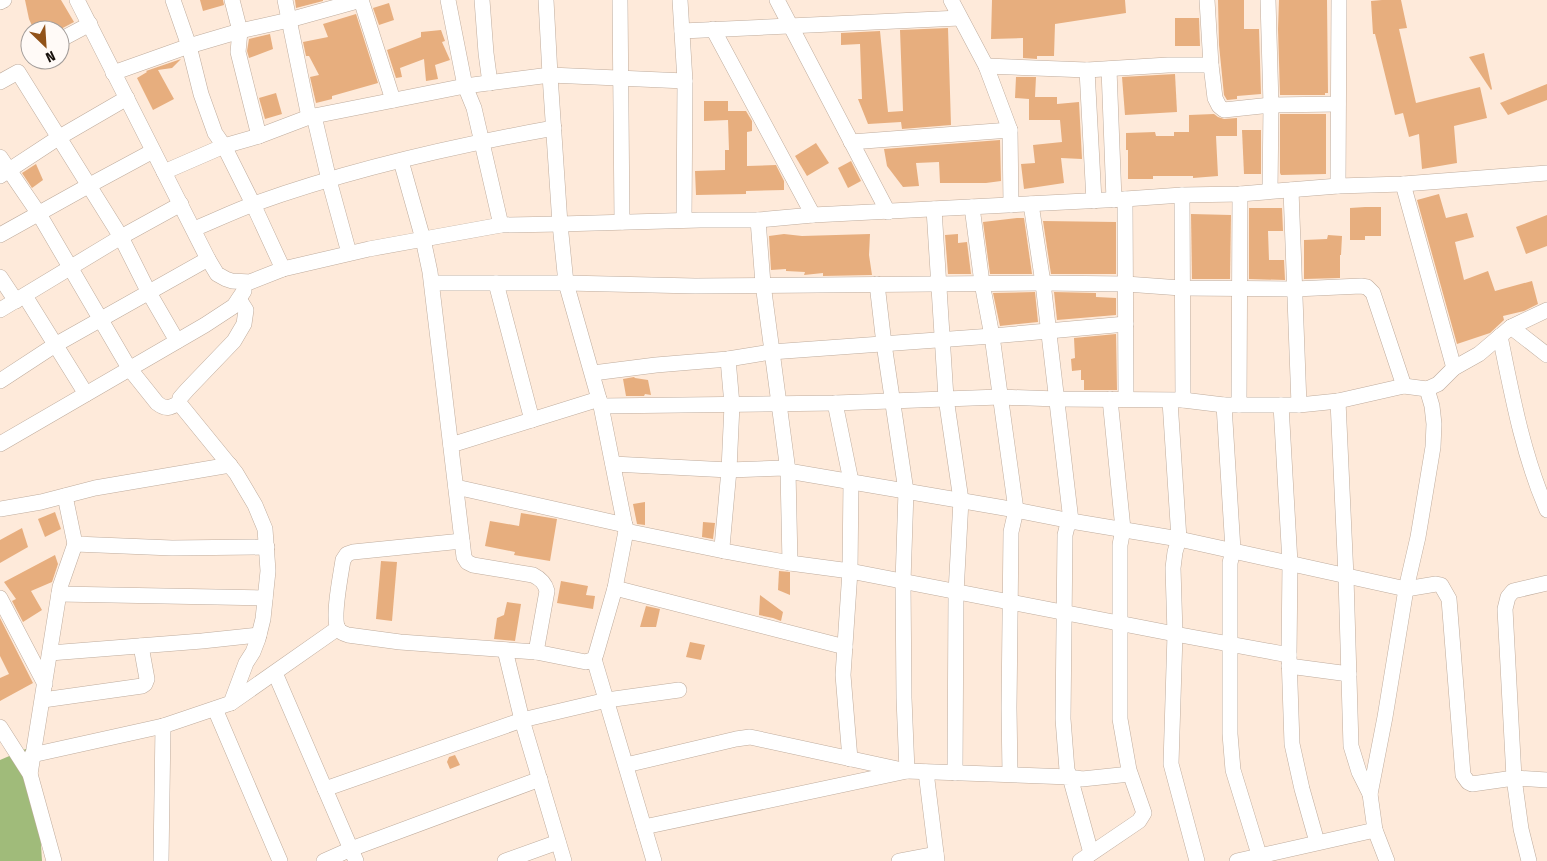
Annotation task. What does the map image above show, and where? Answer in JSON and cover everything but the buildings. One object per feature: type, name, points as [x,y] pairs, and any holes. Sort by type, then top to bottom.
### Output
[{"type":"street","points":[[0,2],[4,0]]},
{"type":"street","points":[[77,0],[208,259],[217,274],[226,280],[232,281],[250,282],[283,269],[501,224],[758,220],[813,215],[1182,195],[1240,194],[1547,173]]},
{"type":"street","points":[[173,0],[189,46],[201,94],[215,133],[224,146],[283,269]]},
{"type":"street","points":[[232,0],[240,31],[238,52],[259,136]]},
{"type":"street","points":[[285,0],[312,116],[349,254]]},
{"type":"street","points":[[113,74],[189,46],[361,0],[393,100]]},
{"type":"street","points":[[448,0],[465,86],[474,108],[501,224]]},
{"type":"street","points":[[482,0],[490,83]]},
{"type":"street","points":[[546,0],[560,224],[566,283],[600,402],[625,528],[615,588],[594,659],[654,861]]},
{"type":"street","points":[[620,0],[622,222]]},
{"type":"street","points":[[680,0],[685,81],[684,220]]},
{"type":"street","points":[[777,0],[888,212]]},
{"type":"street","points":[[951,0],[986,66],[1010,130],[1011,205]]},
{"type":"street","points":[[1208,0],[1210,66],[1215,98],[1219,106],[1224,110],[1270,106],[1338,104]]},
{"type":"street","points":[[1268,0],[1270,191]]},
{"type":"street","points":[[1338,186],[1339,0]]},
{"type":"street","points":[[682,31],[960,18]]},
{"type":"street","points":[[70,35],[90,24]]},
{"type":"street","points":[[713,29],[813,215]]},
{"type":"street","points":[[986,66],[1087,70],[1168,65],[1210,66]]},
{"type":"street","points":[[1109,68],[1126,284],[1126,399]]},
{"type":"street","points":[[1087,70],[1094,201]]},
{"type":"street","points":[[0,82],[18,72],[121,237],[148,291],[177,341]]},
{"type":"street","points":[[164,172],[224,146],[259,136],[312,116],[465,86],[550,76],[685,81]]},
{"type":"street","points":[[5,173],[58,138],[127,98]]},
{"type":"street","points":[[194,229],[253,204],[329,180],[482,140],[554,128]]},
{"type":"street","points":[[851,142],[1010,130]]},
{"type":"street","points":[[0,235],[153,151]]},
{"type":"street","points":[[0,157],[5,173],[38,214],[129,368],[162,407],[168,408],[179,403],[180,398],[187,390],[234,341],[244,324],[246,310],[239,299]]},
{"type":"street","points":[[401,161],[423,239],[432,283],[464,557],[469,564],[533,575],[541,579],[545,584],[547,591],[536,652]]},
{"type":"street","points":[[1403,184],[1454,368]]},
{"type":"street","points":[[1291,190],[1299,405]]},
{"type":"street","points":[[1240,194],[1240,288],[1231,405],[1233,550],[1230,563],[1230,734],[1233,770],[1260,858]]},
{"type":"street","points":[[1182,195],[1181,288],[1176,400],[1179,539],[1173,568],[1175,634],[1171,764],[1197,861]]},
{"type":"street","points":[[0,310],[121,237],[180,204]]},
{"type":"street","points":[[1031,204],[1043,283],[1072,521],[1067,527],[1066,535],[1063,720],[1067,770],[1070,777],[1085,857],[1139,821],[1144,814],[1130,774],[1123,744],[1120,719],[1120,545],[1123,529],[1110,399]]},
{"type":"street","points":[[972,207],[1016,510],[1011,532],[1010,774]]},
{"type":"street","points":[[934,209],[946,398],[961,500],[956,593],[955,773]]},
{"type":"street","points":[[758,220],[771,352],[788,472],[790,563]]},
{"type":"street","points":[[0,381],[55,345],[148,291],[208,259]]},
{"type":"street","points":[[0,277],[20,298],[55,345],[86,394]]},
{"type":"street","points":[[0,444],[228,311],[234,306],[250,282]]},
{"type":"street","points":[[432,283],[566,283],[695,286],[1043,283],[1126,284],[1181,288],[1296,289],[1361,286],[1367,287],[1373,293],[1404,386]]},
{"type":"street","points":[[496,283],[532,420]]},
{"type":"street","points":[[877,284],[906,491],[904,698],[907,771]]},
{"type":"street","points":[[451,445],[532,420],[600,402],[834,403],[1000,396],[1057,399],[1176,400],[1231,405],[1299,405],[1338,401],[1404,386],[1427,389],[1438,384],[1454,368],[1479,354],[1505,331],[1547,310]]},
{"type":"street","points":[[593,373],[728,359],[771,352],[1126,324]]},
{"type":"street","points":[[1505,331],[1547,355]]},
{"type":"street","points":[[1505,331],[1524,448],[1536,485],[1547,510]]},
{"type":"street","points":[[724,551],[722,547],[729,470],[732,404],[728,359]]},
{"type":"street","points":[[1387,861],[1374,830],[1370,794],[1433,447],[1434,424],[1432,406],[1427,389]]},
{"type":"street","points":[[1338,401],[1351,746],[1359,772],[1370,794]]},
{"type":"street","points":[[179,403],[230,465],[256,505],[265,529],[268,571],[263,619],[259,635],[231,703]]},
{"type":"street","points":[[834,403],[851,481],[850,571],[844,675],[850,759]]},
{"type":"street","points":[[1281,405],[1290,563],[1289,660],[1292,744],[1317,842]]},
{"type":"street","points":[[613,464],[729,470],[785,468],[788,472],[851,481],[1179,539],[1346,577],[1406,588],[1436,584],[1441,586],[1449,599],[1463,775],[1472,784],[1514,778],[1547,780]]},
{"type":"street","points":[[0,509],[41,502],[95,488],[230,465]]},
{"type":"street","points":[[456,487],[724,551],[790,563],[850,571],[956,593],[1230,644],[1349,674]]},
{"type":"street","points":[[30,774],[59,594],[75,544],[65,496]]},
{"type":"street","points":[[462,541],[347,554],[343,560],[336,612],[338,628],[348,636],[400,642],[536,652],[586,662],[594,659]]},
{"type":"street","points":[[75,544],[172,548],[267,547]]},
{"type":"street","points":[[1529,861],[1521,829],[1514,778],[1505,609],[1508,596],[1513,591],[1547,583]]},
{"type":"street","points":[[615,588],[845,646]]},
{"type":"street","points":[[59,594],[265,598]]},
{"type":"street","points":[[0,598],[45,684]]},
{"type":"street","points":[[32,755],[163,726],[231,703],[338,628]]},
{"type":"street","points":[[50,653],[259,635]]},
{"type":"street","points":[[43,700],[146,684],[147,679],[141,646]]},
{"type":"street","points":[[505,650],[522,720],[564,861]]},
{"type":"street","points":[[275,672],[353,855]]},
{"type":"street","points":[[325,789],[522,720],[606,700],[679,690]]},
{"type":"street","points":[[215,708],[280,861]]},
{"type":"street","points":[[161,861],[163,726]]},
{"type":"street","points":[[0,727],[4,738],[30,774],[54,861]]},
{"type":"street","points":[[626,765],[750,737],[907,771],[1010,774],[1082,779],[1130,774]]},
{"type":"street","points":[[644,827],[907,771]]},
{"type":"street","points":[[899,861],[936,858],[926,772]]},
{"type":"street","points":[[324,861],[353,855],[540,779]]},
{"type":"street","points":[[1237,861],[1260,858],[1317,842],[1374,830]]},
{"type":"street","points":[[505,861],[558,842]]},
{"type":"green space","points":[[35,745],[42,861],[0,861],[0,760]]}]
